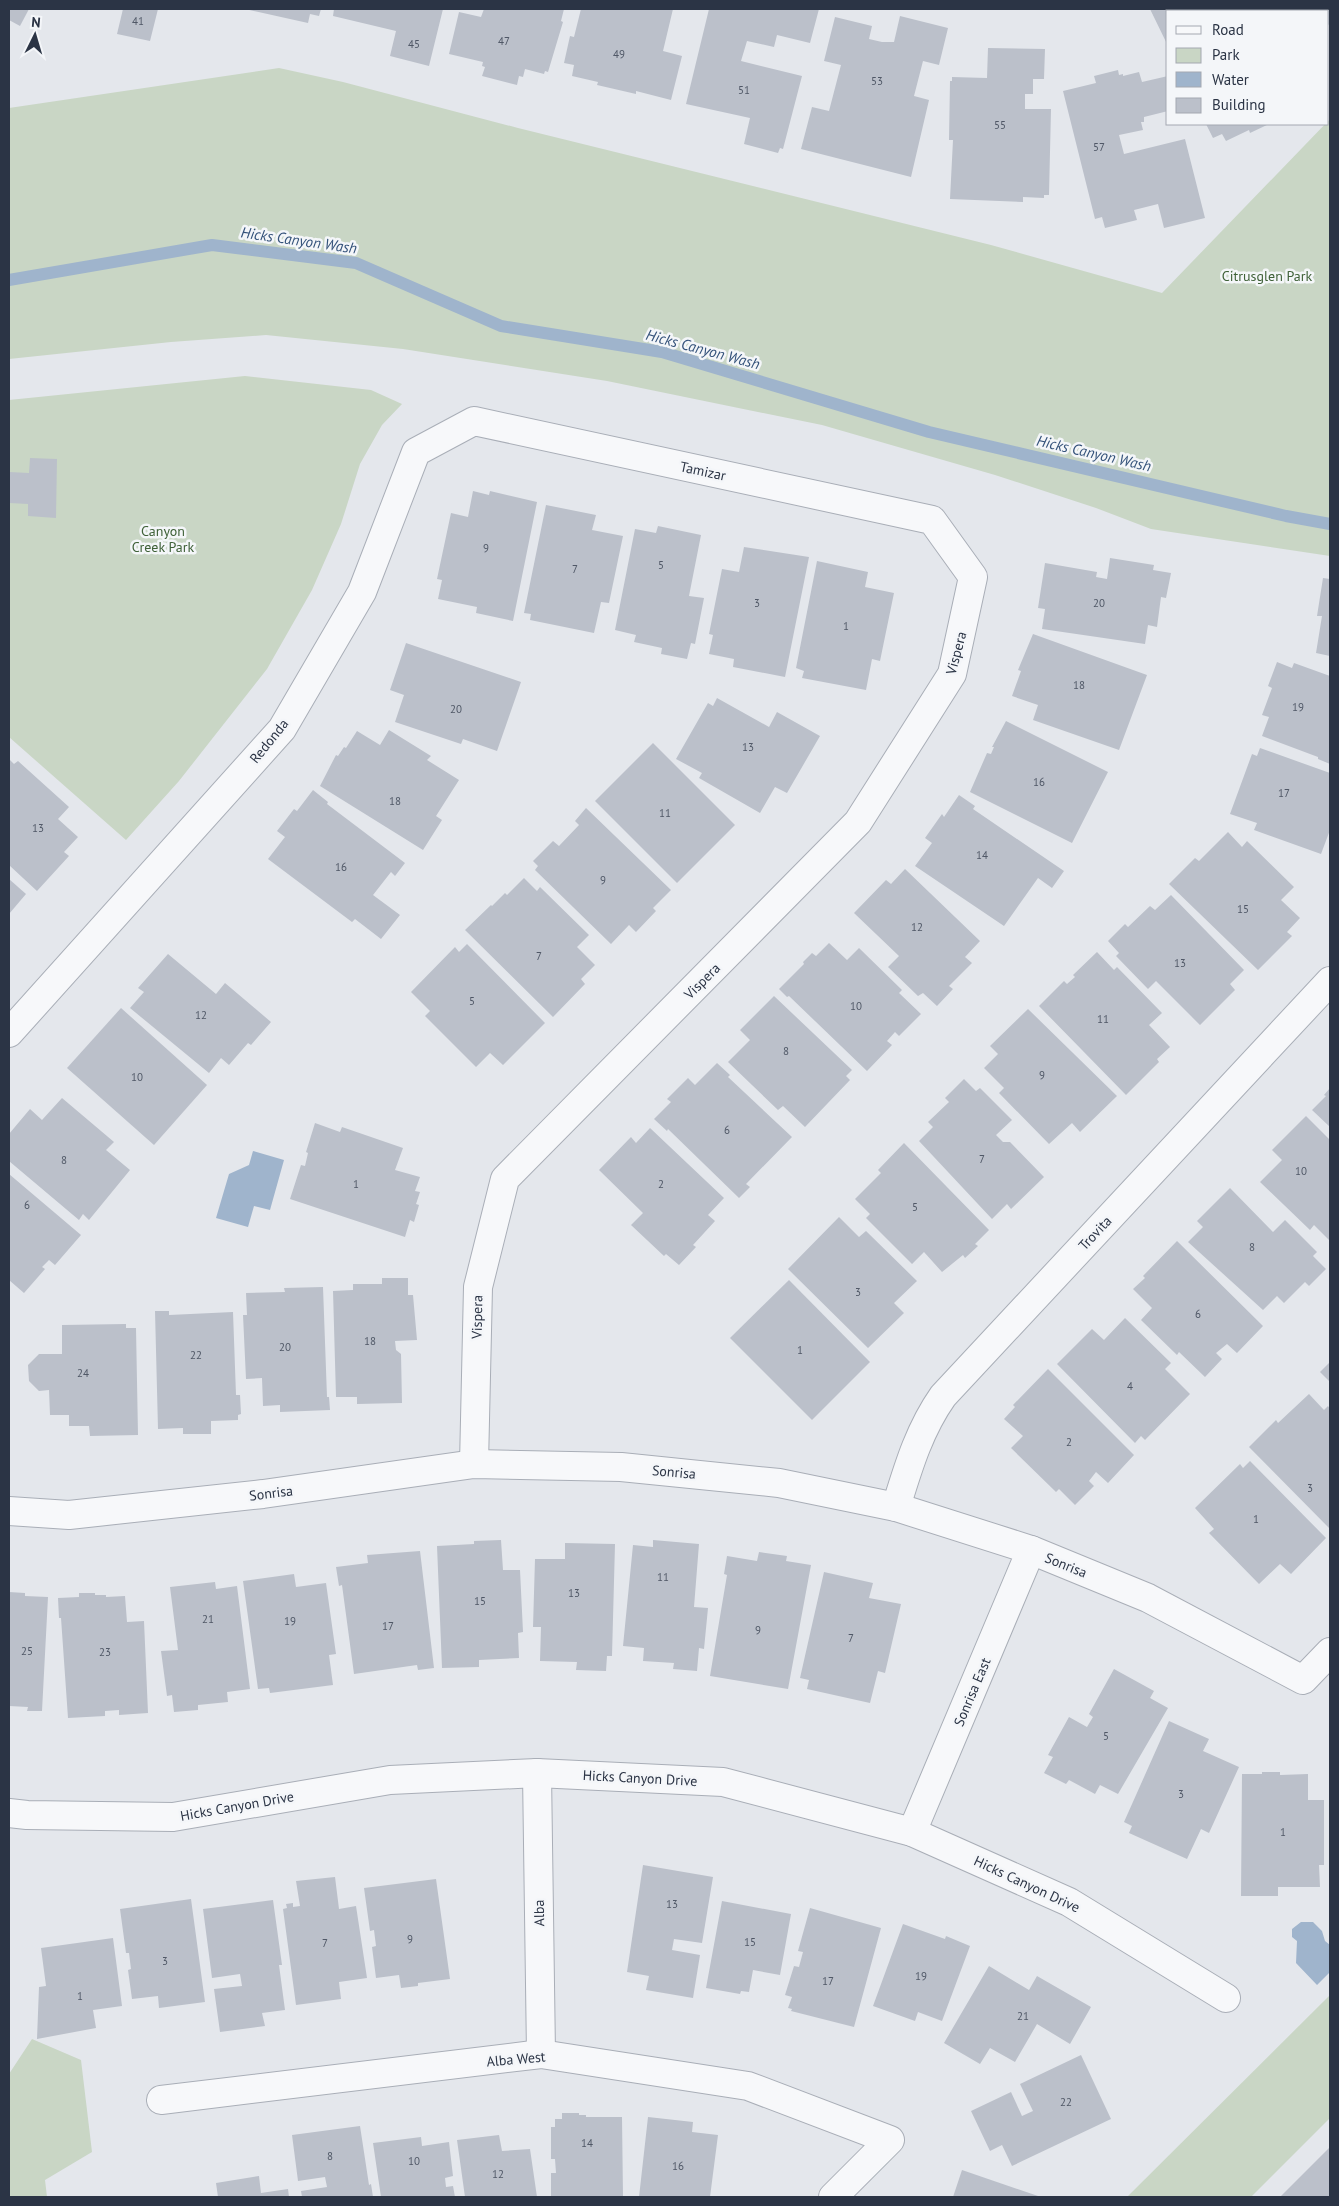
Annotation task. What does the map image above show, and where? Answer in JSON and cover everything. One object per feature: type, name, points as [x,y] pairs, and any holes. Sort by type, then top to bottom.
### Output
[{"type":"street","name":"Tamizar","points":[[474,421],[932,520]]},
{"type":"street","name":"Redonda","points":[[9,1034],[282,729],[362,592],[416,452],[474,421]]},
{"type":"street","name":"Vispera","points":[[474,1464],[478,1287],[505,1179],[858,822],[952,674],[973,578],[932,520]]},
{"type":"street","name":"Trovita","points":[[896,1507],[915,1448],[929,1417],[943,1396],[1330,981]]},
{"type":"street","name":"Sonrisa","points":[[9,1511],[69,1515],[263,1494],[474,1464],[621,1468],[769,1482],[896,1507],[1031,1550],[1148,1598],[1303,1680],[1330,1652]]},
{"type":"street","name":"Sonrisa East","points":[[912,1832],[1031,1550]]},
{"type":"street","name":"Hicks Canyon Drive","points":[[9,1813],[27,1815],[174,1817],[390,1780],[537,1772],[723,1782],[912,1832],[1069,1902],[1226,1998]]},
{"type":"street","name":"Alba","points":[[537,1772],[541,2054]]},
{"type":"street","name":"Alba West","points":[[161,2100],[541,2054],[748,2086],[890,2140],[833,2197]]},
{"type":"green space","name":"Citrusglen Park","points":[[279,68],[343,82],[518,128],[991,245],[1162,293],[1324,125],[1329,125],[1330,119],[1330,556],[1151,529],[1096,508],[995,475],[822,425],[607,381],[403,349],[266,335],[171,342],[9,359],[9,108]]},
{"type":"green space","name":"Canyon Creek Park","points":[[245,376],[371,390],[402,404],[382,425],[360,464],[341,524],[312,590],[267,669],[179,781],[126,840],[9,737],[9,400]]},
{"type":"green space","points":[[1330,1995],[1330,2118],[1251,2197],[1127,2197]]},
{"type":"green space","points":[[32,2039],[81,2060],[92,2152],[45,2180],[47,2197],[9,2197],[9,2074]]},
{"type":"water","points":[[253,1151],[284,1160],[270,1210],[254,1206],[248,1227],[216,1218],[229,1174],[249,1165]]},
{"type":"water","points":[[1301,1922],[1313,1922],[1322,1931],[1325,1941],[1330,1945],[1330,1972],[1317,1985],[1296,1963],[1297,1941],[1292,1937],[1292,1929]]},
{"type":"building","points":[[9,9],[29,9],[20,26],[9,20]]},
{"type":"building","points":[[123,9],[158,9],[150,41],[117,34]]},
{"type":"building","points":[[245,9],[321,9],[319,16],[310,14],[308,23]]},
{"type":"building","points":[[334,9],[443,9],[429,66],[390,56],[396,31],[333,16]]},
{"type":"building","points":[[484,9],[564,9],[561,21],[563,22],[548,72],[545,71],[544,74],[525,69],[523,77],[519,76],[517,85],[482,76],[485,67],[482,66],[483,62],[449,54],[459,12],[481,17]]},
{"type":"building","points":[[581,9],[673,9],[663,51],[682,56],[671,100],[636,91],[636,94],[597,85],[598,82],[572,76],[574,65],[564,63],[570,36],[574,37]]},
{"type":"building","points":[[709,9],[819,9],[810,43],[777,35],[774,47],[747,41],[741,61],[802,76],[783,149],[780,148],[778,153],[744,144],[750,118],[686,104]]},
{"type":"building","points":[[1150,9],[1204,9],[1166,10],[1166,42]]},
{"type":"building","points":[[1225,9],[1268,9],[1266,10],[1224,10]]},
{"type":"building","points":[[1312,9],[1330,9],[1330,27],[1329,10]]},
{"type":"building","points":[[900,16],[948,28],[939,65],[923,61],[914,96],[929,100],[911,177],[801,149],[812,107],[829,111],[841,65],[824,61],[835,17],[872,26],[869,39],[894,42]]},
{"type":"building","points":[[988,48],[1045,49],[1044,79],[1033,79],[1033,94],[1025,94],[1025,109],[1051,109],[1049,195],[1044,195],[1044,198],[1023,197],[1023,202],[950,199],[953,140],[949,140],[950,81],[952,81],[952,77],[987,78]]},
{"type":"building","points":[[1118,70],[1119,75],[1123,74],[1123,76],[1139,72],[1142,82],[1166,76],[1166,112],[1144,117],[1144,122],[1141,122],[1143,130],[1119,135],[1124,154],[1185,139],[1205,218],[1164,228],[1158,204],[1134,210],[1137,220],[1105,228],[1102,217],[1095,219],[1063,91],[1096,83],[1094,76]]},
{"type":"building","points":[[1206,125],[1267,125],[1250,133],[1249,130],[1226,141],[1222,134],[1213,138]]},
{"type":"building","points":[[30,458],[57,459],[56,518],[28,516],[28,504],[9,503],[9,472],[29,473]]},
{"type":"building","points":[[473,491],[489,495],[490,491],[537,502],[513,621],[476,613],[477,607],[438,599],[442,580],[437,579],[451,513],[468,517]]},
{"type":"building","points":[[546,505],[596,515],[592,530],[623,536],[609,603],[601,602],[594,633],[530,620],[531,614],[524,613]]},
{"type":"building","points":[[658,526],[701,535],[689,596],[704,598],[695,644],[691,643],[687,659],[661,654],[662,648],[634,642],[636,635],[615,630],[635,529],[656,533]]},
{"type":"building","points":[[744,547],[809,557],[785,677],[733,667],[734,659],[709,654],[713,635],[709,634],[722,569],[739,572]]},
{"type":"building","points":[[1110,558],[1154,565],[1153,570],[1171,573],[1166,598],[1161,597],[1157,627],[1148,625],[1145,644],[1042,629],[1045,609],[1038,608],[1045,563],[1097,572],[1096,577],[1107,579]]},
{"type":"building","points":[[817,561],[868,572],[865,587],[894,593],[880,661],[872,659],[866,690],[802,678],[804,671],[796,668]]},
{"type":"building","points":[[1323,578],[1330,579],[1330,656],[1316,653],[1322,616],[1317,616]]},
{"type":"building","points":[[1033,634],[1147,675],[1119,750],[1033,720],[1038,705],[1012,696],[1021,671],[1018,670]]},
{"type":"building","points":[[406,643],[521,682],[497,751],[463,739],[461,744],[395,722],[404,695],[390,690]]},
{"type":"building","points":[[1277,662],[1292,668],[1294,663],[1330,676],[1330,764],[1318,759],[1318,757],[1262,736],[1269,717],[1262,715],[1272,688],[1268,686]]},
{"type":"building","points":[[717,698],[769,727],[777,712],[820,736],[787,793],[775,787],[760,813],[699,778],[702,773],[676,759],[708,703],[713,706]]},
{"type":"building","points":[[1006,721],[1108,772],[1072,843],[970,792],[987,753],[991,754],[994,747],[992,747]]},
{"type":"building","points":[[389,730],[431,756],[427,760],[459,780],[436,816],[442,820],[423,850],[320,786],[336,755],[338,756],[344,747],[346,748],[357,731],[380,745]]},
{"type":"building","points":[[653,743],[735,825],[677,883],[595,801]]},
{"type":"building","points":[[1260,748],[1330,773],[1330,830],[1321,854],[1254,830],[1257,823],[1230,814],[1252,754],[1257,756]]},
{"type":"building","points":[[9,759],[14,764],[18,761],[69,807],[58,819],[78,837],[64,852],[69,856],[37,891],[9,865]]},
{"type":"building","points":[[313,790],[328,802],[327,804],[405,863],[395,876],[391,872],[373,895],[400,915],[381,939],[355,919],[352,922],[268,859],[285,837],[277,831],[294,809],[297,811]]},
{"type":"building","points":[[959,795],[975,806],[973,809],[1064,871],[1052,888],[1038,878],[1004,926],[915,866],[932,843],[925,838],[942,814],[944,817]]},
{"type":"building","points":[[586,808],[671,890],[653,908],[656,911],[636,932],[629,925],[611,944],[535,870],[538,866],[533,861],[553,841],[559,846],[579,825],[575,821]]},
{"type":"building","points":[[1228,832],[1242,847],[1247,841],[1294,887],[1281,900],[1300,918],[1287,932],[1292,936],[1258,970],[1169,884],[1195,858],[1199,861]]},
{"type":"building","points":[[905,869],[980,941],[965,957],[972,963],[949,986],[953,989],[937,1006],[923,993],[918,996],[888,967],[899,956],[854,913],[886,880],[891,884]]},
{"type":"building","points":[[524,878],[537,891],[540,887],[589,935],[577,947],[595,965],[581,979],[585,984],[553,1017],[465,930],[491,905],[505,893],[507,895]]},
{"type":"building","points":[[9,879],[26,894],[9,914]]},
{"type":"building","points":[[1171,895],[1244,970],[1230,984],[1235,990],[1200,1025],[1156,981],[1148,989],[1116,956],[1119,953],[1108,941],[1125,924],[1128,927],[1150,906],[1155,910]]},
{"type":"building","points":[[829,943],[847,960],[859,948],[902,990],[899,993],[921,1014],[899,1036],[895,1032],[887,1041],[892,1045],[867,1071],[789,996],[787,997],[779,989],[804,964],[803,962],[812,953],[816,956]]},
{"type":"building","points":[[467,944],[545,1023],[503,1065],[490,1053],[476,1067],[425,1016],[430,1011],[411,992],[455,947],[459,952]]},
{"type":"building","points":[[1097,952],[1114,970],[1117,967],[1162,1013],[1149,1025],[1170,1047],[1157,1059],[1159,1062],[1126,1095],[1039,1006],[1064,981],[1067,984],[1075,977],[1073,975]]},
{"type":"building","points":[[168,954],[216,994],[225,983],[271,1022],[251,1045],[248,1043],[229,1065],[221,1058],[209,1073],[130,1008],[144,992],[138,988]]},
{"type":"building","points":[[774,996],[852,1070],[846,1076],[850,1080],[805,1127],[783,1106],[778,1110],[728,1062],[750,1040],[740,1030]]},
{"type":"building","points":[[121,1008],[207,1085],[154,1145],[67,1068]]},
{"type":"building","points":[[1028,1009],[1117,1096],[1080,1132],[1072,1123],[1049,1144],[999,1093],[1004,1088],[984,1068],[998,1054],[990,1046]]},
{"type":"building","points":[[717,1063],[730,1075],[728,1077],[792,1137],[746,1184],[750,1187],[739,1198],[668,1129],[667,1131],[654,1119],[671,1102],[667,1099],[688,1078],[695,1085]]},
{"type":"building","points":[[964,1079],[976,1091],[980,1088],[1012,1120],[996,1135],[1003,1142],[1010,1142],[1044,1177],[1011,1209],[1007,1204],[992,1219],[919,1141],[933,1127],[928,1122],[949,1102],[945,1098]]},
{"type":"building","points":[[1330,1088],[1330,1127],[1312,1110],[1326,1096],[1324,1095]]},
{"type":"building","points":[[62,1098],[114,1142],[106,1150],[130,1170],[89,1220],[83,1214],[79,1220],[9,1161],[9,1134],[30,1109],[42,1120]]},
{"type":"building","points":[[1306,1116],[1330,1140],[1330,1241],[1314,1225],[1310,1230],[1260,1182],[1282,1160],[1272,1150]]},
{"type":"building","points":[[315,1123],[340,1132],[342,1127],[403,1148],[395,1170],[420,1177],[415,1191],[420,1192],[416,1204],[419,1205],[414,1222],[410,1220],[405,1237],[290,1199],[301,1165],[305,1166],[308,1153],[306,1152]]},
{"type":"building","points":[[650,1128],[724,1198],[708,1215],[715,1221],[693,1245],[696,1247],[679,1265],[666,1254],[664,1256],[631,1225],[643,1213],[599,1170],[631,1137],[636,1143]]},
{"type":"building","points":[[904,1143],[989,1230],[975,1244],[978,1246],[965,1258],[963,1255],[942,1272],[924,1252],[912,1264],[866,1218],[870,1214],[855,1199],[881,1173],[878,1170]]},
{"type":"building","points":[[9,1174],[81,1235],[55,1265],[49,1260],[42,1267],[45,1269],[24,1293],[9,1280]]},
{"type":"building","points":[[1230,1188],[1273,1232],[1285,1220],[1317,1252],[1313,1256],[1326,1269],[1309,1286],[1305,1282],[1284,1303],[1277,1296],[1263,1310],[1188,1242],[1203,1227],[1197,1221]]},
{"type":"building","points":[[839,1217],[859,1237],[866,1231],[917,1281],[894,1303],[904,1313],[868,1348],[788,1269]]},
{"type":"building","points":[[1177,1241],[1263,1326],[1237,1353],[1227,1344],[1216,1353],[1222,1359],[1205,1377],[1179,1352],[1177,1355],[1141,1320],[1152,1308],[1133,1289]]},
{"type":"building","points":[[382,1278],[408,1278],[408,1295],[413,1295],[417,1340],[395,1341],[396,1350],[401,1354],[402,1403],[357,1404],[357,1397],[336,1397],[333,1291],[353,1290],[353,1284],[382,1284]]},
{"type":"building","points":[[789,1280],[870,1362],[812,1420],[730,1338]]},
{"type":"building","points":[[323,1287],[327,1397],[329,1397],[330,1410],[280,1412],[280,1405],[263,1406],[262,1378],[246,1379],[243,1315],[247,1315],[246,1293],[285,1292],[284,1288]]},
{"type":"building","points":[[155,1311],[169,1311],[169,1315],[233,1312],[236,1395],[240,1395],[241,1414],[238,1415],[238,1420],[211,1421],[211,1434],[183,1434],[183,1428],[158,1429]]},
{"type":"building","points":[[1125,1318],[1171,1363],[1165,1369],[1190,1394],[1145,1440],[1141,1436],[1135,1443],[1057,1364],[1092,1329],[1104,1340]]},
{"type":"building","points":[[126,1324],[126,1328],[136,1328],[138,1435],[90,1436],[89,1426],[69,1426],[69,1415],[50,1415],[49,1390],[39,1391],[29,1381],[28,1365],[39,1354],[62,1354],[62,1325]]},
{"type":"building","points":[[1330,1362],[1330,1382],[1320,1372]]},
{"type":"building","points":[[1048,1369],[1134,1455],[1108,1483],[1096,1472],[1089,1481],[1094,1486],[1075,1505],[1059,1489],[1056,1492],[1011,1448],[1023,1436],[1004,1419],[1015,1407],[1013,1405]]},
{"type":"building","points":[[1309,1394],[1324,1410],[1328,1406],[1330,1409],[1330,1529],[1249,1447],[1276,1420],[1278,1423]]},
{"type":"building","points":[[1250,1461],[1326,1538],[1291,1574],[1280,1564],[1259,1584],[1209,1533],[1214,1529],[1195,1508],[1240,1464],[1243,1468]]},
{"type":"building","points":[[501,1540],[503,1570],[520,1570],[523,1632],[518,1633],[519,1658],[479,1660],[479,1667],[442,1668],[437,1546],[474,1544],[474,1541]]},
{"type":"building","points":[[653,1540],[699,1544],[694,1607],[708,1608],[704,1649],[699,1648],[697,1671],[673,1669],[674,1663],[643,1661],[644,1648],[623,1646],[633,1545],[653,1547]]},
{"type":"building","points":[[565,1543],[615,1544],[612,1656],[607,1656],[606,1671],[576,1670],[577,1662],[540,1661],[541,1627],[533,1627],[535,1559],[565,1559]]},
{"type":"building","points":[[420,1551],[434,1668],[418,1670],[417,1665],[354,1674],[342,1585],[339,1586],[336,1567],[368,1563],[367,1555]]},
{"type":"building","points":[[759,1552],[787,1556],[786,1561],[811,1565],[788,1689],[710,1676],[727,1575],[724,1574],[727,1556],[757,1561]]},
{"type":"building","points":[[824,1572],[873,1583],[869,1598],[901,1604],[885,1673],[878,1671],[870,1703],[807,1689],[809,1680],[800,1678]]},
{"type":"building","points":[[294,1574],[296,1587],[326,1583],[336,1654],[329,1655],[333,1685],[270,1693],[269,1688],[258,1689],[243,1581]]},
{"type":"building","points":[[215,1582],[216,1589],[237,1586],[250,1689],[227,1692],[228,1702],[198,1705],[198,1710],[174,1712],[172,1695],[167,1696],[161,1651],[178,1650],[170,1587]]},
{"type":"building","points":[[9,1592],[25,1593],[25,1596],[48,1597],[42,1711],[27,1711],[28,1707],[9,1706]]},
{"type":"building","points":[[79,1593],[95,1593],[95,1595],[106,1595],[106,1597],[125,1596],[127,1622],[144,1621],[148,1713],[119,1715],[119,1710],[105,1711],[105,1716],[68,1718],[58,1598],[79,1597]]},
{"type":"building","points":[[1114,1669],[1154,1691],[1150,1698],[1168,1708],[1118,1794],[1100,1785],[1095,1794],[1069,1780],[1066,1784],[1044,1773],[1053,1757],[1048,1755],[1069,1717],[1087,1727],[1093,1717],[1089,1714]]},
{"type":"building","points":[[1169,1721],[1209,1739],[1203,1751],[1239,1767],[1209,1833],[1201,1829],[1187,1859],[1129,1833],[1132,1826],[1124,1822]]},
{"type":"building","points":[[1262,1772],[1280,1772],[1280,1775],[1308,1774],[1308,1800],[1324,1800],[1324,1865],[1319,1865],[1320,1887],[1278,1887],[1278,1896],[1241,1896],[1242,1774],[1262,1774]]},
{"type":"building","points":[[643,1865],[713,1877],[702,1943],[674,1939],[672,1950],[700,1955],[693,1998],[646,1990],[649,1976],[627,1972]]},
{"type":"building","points":[[335,1877],[339,1909],[356,1906],[367,1978],[339,1982],[341,1999],[296,2005],[283,1909],[287,1908],[286,1904],[293,1903],[293,1907],[300,1906],[296,1881]]},
{"type":"building","points":[[436,1879],[450,1979],[418,1983],[418,1986],[401,1988],[399,1975],[376,1978],[372,1947],[376,1946],[374,1930],[370,1931],[364,1888]]},
{"type":"building","points":[[191,1899],[205,2002],[159,2008],[158,1996],[132,1999],[128,1970],[131,1969],[129,1953],[126,1953],[120,1909]]},
{"type":"building","points":[[273,1900],[282,1965],[279,1965],[285,2010],[262,2013],[265,2026],[220,2032],[214,1989],[242,1986],[240,1974],[212,1978],[203,1909]]},
{"type":"building","points":[[722,1901],[791,1914],[780,1975],[753,1970],[749,1992],[741,1991],[740,1994],[706,1988]]},
{"type":"building","points":[[810,1908],[881,1928],[854,2027],[791,2011],[792,2009],[788,2008],[792,1997],[785,1995],[794,1966],[799,1967],[803,1952],[798,1951]]},
{"type":"building","points":[[903,1924],[945,1939],[946,1936],[970,1946],[942,2021],[918,2012],[915,2021],[873,2006]]},
{"type":"building","points":[[113,1938],[122,2006],[93,2010],[96,2028],[37,2039],[39,1987],[46,1986],[41,1948]]},
{"type":"building","points":[[989,1966],[1029,1990],[1037,1976],[1091,2007],[1070,2044],[1037,2024],[1015,2062],[990,2048],[980,2064],[944,2043]]},
{"type":"building","points":[[1081,2055],[1111,2119],[1012,2166],[1002,2145],[990,2151],[971,2111],[1011,2092],[1022,2116],[1033,2111],[1020,2084]]},
{"type":"building","points":[[562,2113],[579,2113],[579,2115],[586,2115],[586,2117],[622,2117],[623,2197],[551,2197],[551,2173],[556,2173],[555,2159],[551,2159],[551,2127],[555,2127],[555,2119],[562,2119]]},
{"type":"building","points":[[648,2117],[693,2122],[692,2132],[718,2135],[710,2197],[639,2197]]},
{"type":"building","points":[[360,2126],[369,2185],[371,2184],[373,2197],[302,2197],[301,2191],[327,2187],[325,2177],[298,2181],[292,2135]]},
{"type":"building","points":[[499,2135],[502,2151],[530,2149],[537,2197],[465,2197],[457,2140]]},
{"type":"building","points":[[421,2137],[422,2146],[449,2142],[453,2176],[445,2178],[446,2187],[453,2186],[455,2197],[381,2197],[373,2143]]},
{"type":"building","points":[[1330,2147],[1330,2197],[1280,2197]]},
{"type":"building","points":[[962,2170],[1041,2197],[953,2197]]},
{"type":"building","points":[[259,2176],[261,2193],[288,2189],[289,2197],[218,2197],[216,2183]]},
{"type":"waterway","name":"Hicks Canyon Wash","points":[[9,280],[212,245],[356,263],[501,326],[662,352],[929,432],[1286,516],[1330,524]]}]
